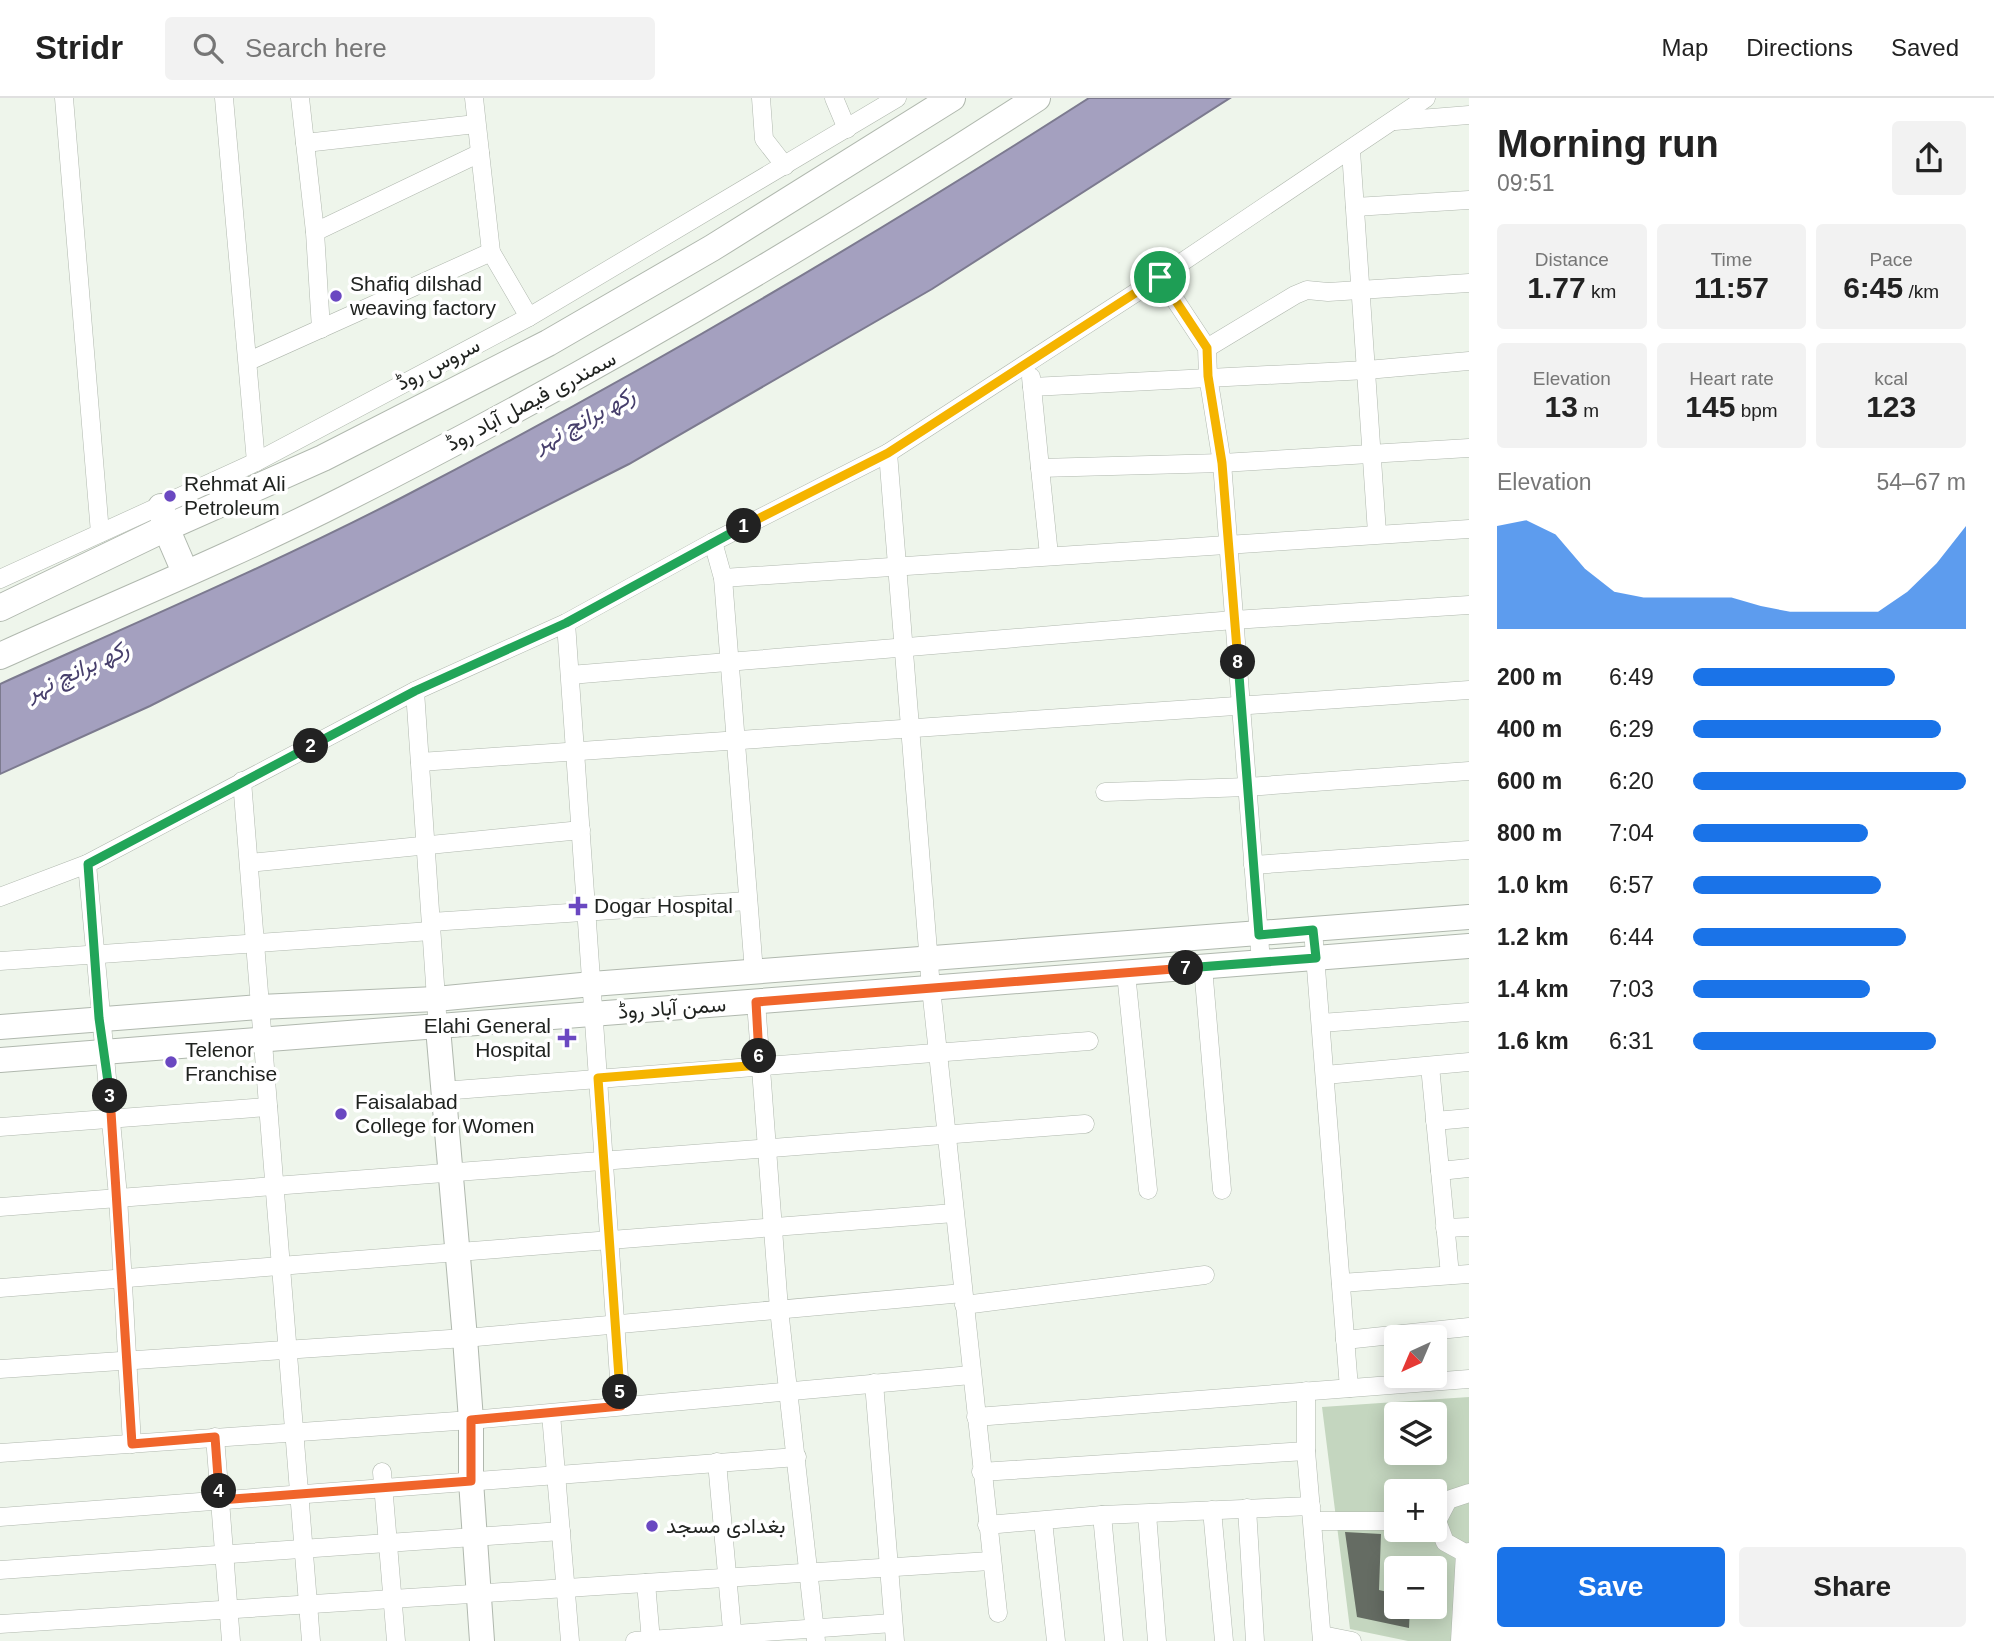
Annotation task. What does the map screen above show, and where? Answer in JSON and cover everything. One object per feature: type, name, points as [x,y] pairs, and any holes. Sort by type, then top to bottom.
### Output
[{"type":"main road","name":"سمندری فیصل آباد روڈ","points":[[0,656],[343,501],[572,380],[731,289],[1037,98]]},
{"type":"main road","name":"سمندری فیصل آباد روڈ","points":[[0,608],[163,518],[323,458],[548,343],[712,248],[943,101]]},
{"type":"main road","points":[[163,518],[185,572]]},
{"type":"street","points":[[64,98],[100,533]]},
{"type":"street","points":[[224,98],[256,462]]},
{"type":"street","points":[[300,98],[316,232],[320,329]]},
{"type":"street","points":[[474,98],[491,252],[529,317]]},
{"type":"street","points":[[761,98],[764,139],[786,166]]},
{"type":"street","points":[[834,98],[847,129]]},
{"type":"street","name":"سروس روڈ","points":[[0,579],[100,533],[163,518],[256,462],[529,317],[897,98]]},
{"type":"street","points":[[0,897],[88,864],[415,691],[566,623],[713,542],[888,453],[1351,151],[1426,98]]},
{"type":"street","points":[[1391,121],[1469,115]]},
{"type":"street","points":[[305,143],[476,124]]},
{"type":"street","points":[[1351,151],[1377,533]]},
{"type":"street","points":[[316,232],[480,153]]},
{"type":"street","points":[[1355,206],[1469,200]]},
{"type":"street","points":[[249,361],[491,252]]},
{"type":"street","points":[[1160,277],[1207,348],[1208,376],[1222,463],[1261,962]]},
{"type":"street","points":[[1207,348],[1307,290],[1328,292],[1469,283]]},
{"type":"street","points":[[1029,361],[1049,555]]},
{"type":"street","points":[[1032,387],[1367,370],[1469,361]]},
{"type":"street","points":[[1040,468],[1222,463],[1469,448]]},
{"type":"street","points":[[888,453],[931,988],[990,1561],[998,1613]]},
{"type":"street","points":[[723,578],[1469,529]]},
{"type":"street","points":[[713,542],[723,578],[754,972]]},
{"type":"street","points":[[570,675],[1234,620],[1469,606]]},
{"type":"street","points":[[566,623],[621,1406]]},
{"type":"street","points":[[420,762],[1469,690]]},
{"type":"street","points":[[415,691],[442,1091],[471,1420],[471,1481],[482,1641]]},
{"type":"street","points":[[1105,792],[1247,787],[1469,771]]},
{"type":"street","points":[[242,781],[311,1641]]},
{"type":"street","points":[[249,863],[581,830]]},
{"type":"street","points":[[1253,864],[1469,850]]},
{"type":"street","points":[[88,864],[99,1018],[106,1052],[118,1196],[132,1444]]},
{"type":"street","points":[[0,961],[255,943],[748,901]]},
{"type":"street","name":"سمن آباد روڈ","points":[[0,1027],[260,1007],[436,999],[592,984],[1469,918]]},
{"type":"street","points":[[1313,930],[1349,1388]]},
{"type":"street","name":"سمن آباد روڈ","points":[[0,1060],[1469,947]]},
{"type":"street","points":[[1203,967],[1222,1190]]},
{"type":"street","points":[[1126,973],[1149,1190]]},
{"type":"street","points":[[756,1002],[775,1227],[779,1309],[815,1634]]},
{"type":"street","points":[[1321,1023],[1469,1012]]},
{"type":"street","points":[[442,1091],[1089,1041]]},
{"type":"street","points":[[1325,1075],[1469,1062]]},
{"type":"street","points":[[1430,1066],[1450,1275]]},
{"type":"street","points":[[0,1127],[268,1107]]},
{"type":"street","points":[[1435,1121],[1469,1118]]},
{"type":"street","points":[[0,1207],[1084,1124]]},
{"type":"street","points":[[1440,1171],[1469,1168]]},
{"type":"street","points":[[0,1288],[954,1213]]},
{"type":"street","points":[[1445,1228],[1469,1227]]},
{"type":"street","points":[[1341,1283],[1469,1274]]},
{"type":"street","points":[[0,1369],[465,1338],[779,1309],[963,1299],[1205,1275]]},
{"type":"street","points":[[1345,1340],[1469,1328]]},
{"type":"street","points":[[0,1453],[551,1414],[971,1375]]},
{"type":"street","points":[[976,1417],[1469,1379]]},
{"type":"street","points":[[646,1583],[645,1641],[894,1632],[874,1382]]},
{"type":"street","points":[[1306,1391],[1306,1451],[1322,1638],[1352,1641]]},
{"type":"street","points":[[551,1414],[570,1641]]},
{"type":"street","points":[[215,1437],[231,1641]]},
{"type":"street","points":[[981,1472],[1306,1451]]},
{"type":"street","points":[[0,1517],[299,1494],[383,1480],[471,1481],[797,1457]]},
{"type":"street","points":[[717,1462],[732,1637]]},
{"type":"street","points":[[383,1480],[396,1641]]},
{"type":"street","points":[[1447,1502],[1469,1493]]},
{"type":"street","points":[[987,1525],[1102,1515],[1247,1508],[1384,1520]]},
{"type":"street","points":[[1247,1508],[1255,1641]]},
{"type":"street","points":[[1213,1510],[1224,1641]]},
{"type":"street","points":[[1147,1514],[1157,1641]]},
{"type":"street","points":[[1102,1515],[1114,1641]]},
{"type":"street","points":[[1043,1521],[1056,1641]]},
{"type":"street","points":[[0,1570],[561,1531]]},
{"type":"street","points":[[1445,1542],[1467,1552],[1460,1641]]},
{"type":"street","points":[[0,1624],[566,1589],[888,1565],[990,1561]]},
{"type":"green space","points":[[1469,1397],[1469,1641],[1408,1641],[1350,1629],[1322,1407],[1384,1403],[1384,1465],[1447,1465],[1447,1402],[1396,1402]]},
{"type":"water","name":"رکھ برانچ نہر","points":[[1089,98],[1230,98],[932,289],[629,464],[150,706],[0,774],[0,684],[302,547],[489,452],[750,306],[921,204]]},
{"type":"building","points":[[1345,1532],[1381,1534],[1379,1590],[1384,1591],[1384,1619],[1409,1619],[1409,1628],[1357,1617]]},
{"type":"place","name":"Shafiq dilshad weaving factory","points":[[336,296]]},
{"type":"place","name":"Rehmat Ali Petroleum","points":[[170,496]]},
{"type":"place","name":"Dogar Hospital","points":[[578,906]]},
{"type":"place","name":"Elahi General Hospital","points":[[567,1038]]},
{"type":"place","name":"Telenor Franchise","points":[[171,1062]]},
{"type":"place","name":"Faisalabad College for Women","points":[[341,1114]]},
{"type":"place","name":"بغدادی مسجد","points":[[652,1526]]},
{"type":"route","points":[[1160,277],[1207,348],[1208,376],[1222,463],[1259,935],[1313,930],[1316,958],[756,1002],[760,1065],[598,1078],[621,1406],[471,1420],[471,1481],[383,1488],[220,1500],[215,1437],[132,1444],[118,1196],[106,1052],[99,1018],[88,864],[415,691],[566,623],[713,542],[888,453],[1160,277]]}]
